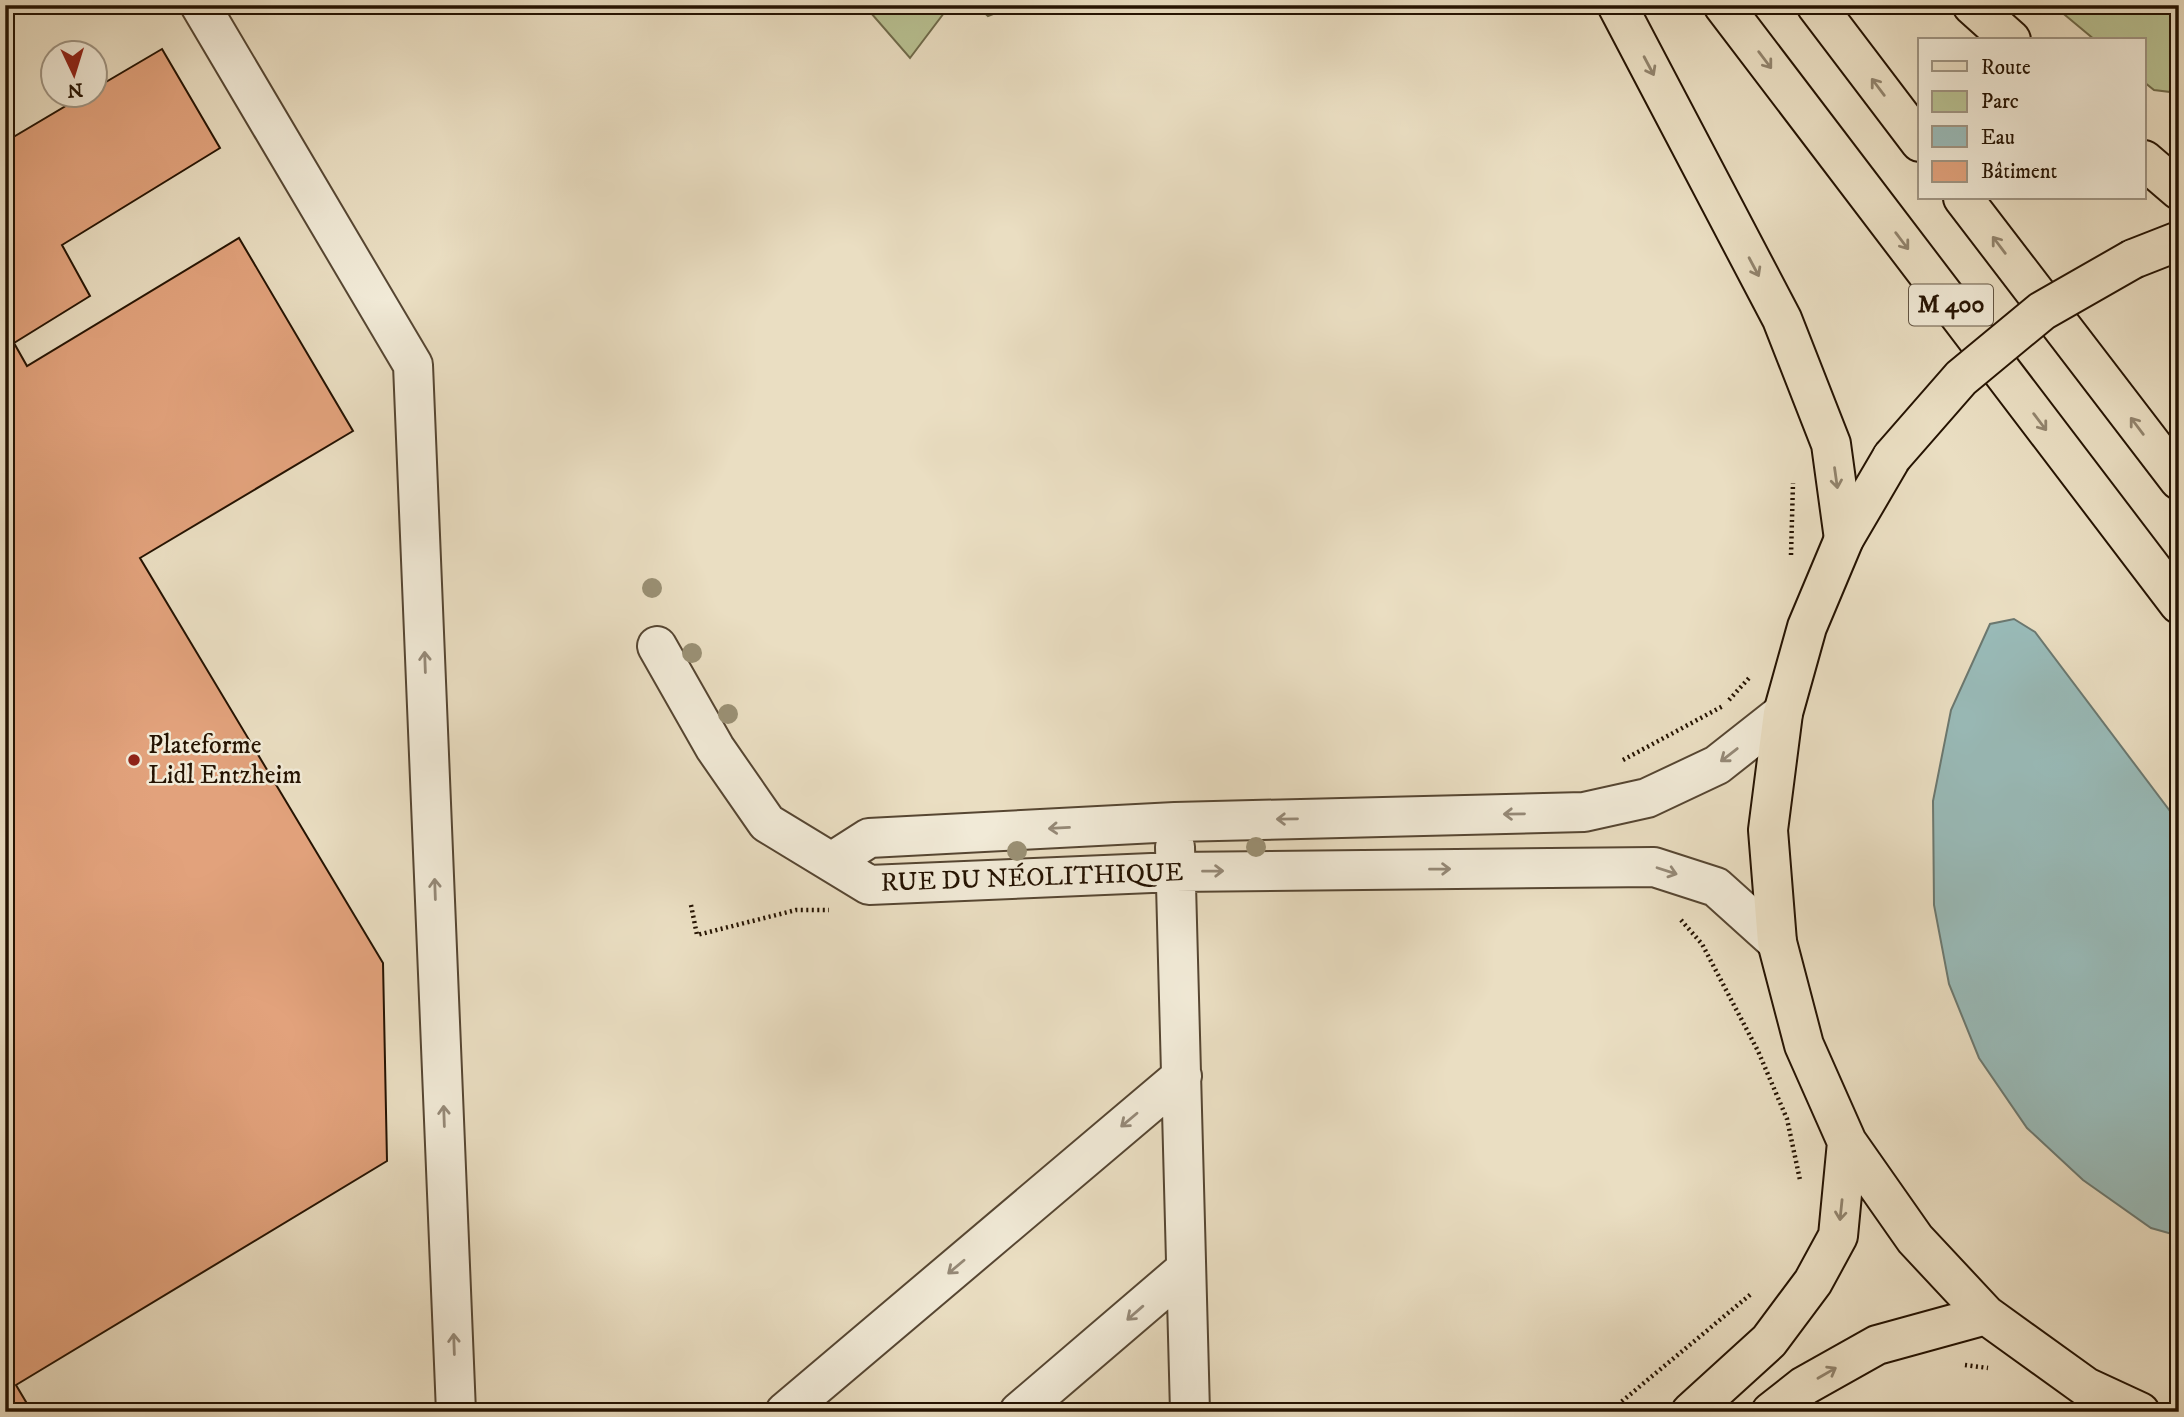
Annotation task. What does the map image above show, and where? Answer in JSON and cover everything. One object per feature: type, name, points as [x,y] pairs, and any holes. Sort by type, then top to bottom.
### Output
[{"type":"main road","points":[[1617,5],[1782,319],[1831,444],[1844,538]]},
{"type":"main road","name":"M 400","points":[[1723,5],[2179,604]]},
{"type":"main road","points":[[1815,5],[1918,139]]},
{"type":"main road","points":[[1972,5],[2009,38]]},
{"type":"main road","points":[[2146,162],[2179,190]]},
{"type":"main road","name":"M 400","points":[[1965,200],[2179,480]]},
{"type":"main road","points":[[2140,1412],[2087,1387],[1986,1315],[1915,1239],[1847,1142],[1804,1045],[1777,943],[1768,830],[1783,713],[1807,627],[1844,538],[1892,457],[1961,378],[2042,311],[2133,259],[2179,241]]},
{"type":"main road","points":[[1692,1412],[1769,1341],[1813,1282],[1838,1236],[1847,1142]]},
{"type":"main road","points":[[1771,1412],[1804,1387],[1877,1345],[1986,1315]]},
{"type":"street","points":[[200,5],[413,365],[456,1412]]},
{"type":"street","points":[[657,646],[715,748],[767,823],[833,861]]},
{"type":"street","name":"RUE DU NÉOLITHIQUE","points":[[1777,943],[1716,887],[1654,867],[1175,872],[869,885],[833,861],[869,838],[1175,822],[1584,812],[1647,797],[1717,765],[1783,713]]},
{"type":"street","points":[[1175,822],[1190,1412]]},
{"type":"street","points":[[785,1412],[1182,1076]]},
{"type":"street","points":[[1019,1412],[1186,1269]]},
{"type":"path","points":[[1791,567],[1795,458],[1808,450],[1831,444]]},
{"type":"path","points":[[1610,806],[1616,764],[1726,704],[1751,675]]},
{"type":"path","points":[[1674,911],[1702,944],[1758,1051],[1787,1119],[1800,1171],[1800,1184]]},
{"type":"path","points":[[1609,1412],[1759,1287]]},
{"type":"path","points":[[1953,1363],[1989,1368],[1999,1373]]},
{"type":"green space","points":[[864,5],[950,5],[910,58]]},
{"type":"green space","points":[[976,5],[1016,5],[988,16]]},
{"type":"green space","points":[[2053,5],[2179,5],[2179,93],[2154,90],[2146,84],[2146,38],[2093,38]]},
{"type":"water","points":[[2014,619],[2035,632],[2179,823],[2179,1236],[2151,1228],[2083,1180],[2027,1128],[1979,1058],[1949,984],[1934,905],[1933,801],[1951,710],[1990,624]]},
{"type":"building","name":"Plateforme Lidl Entzheim","points":[[162,49],[220,148],[62,245],[90,296],[14,343],[27,366],[239,238],[353,431],[140,558],[383,963],[387,1161],[16,1385],[32,1412],[5,1412],[5,142],[62,108],[108,108],[108,81]]},
{"type":"place","name":"Plateforme Lidl Entzheim","points":[[134,760]]}]
